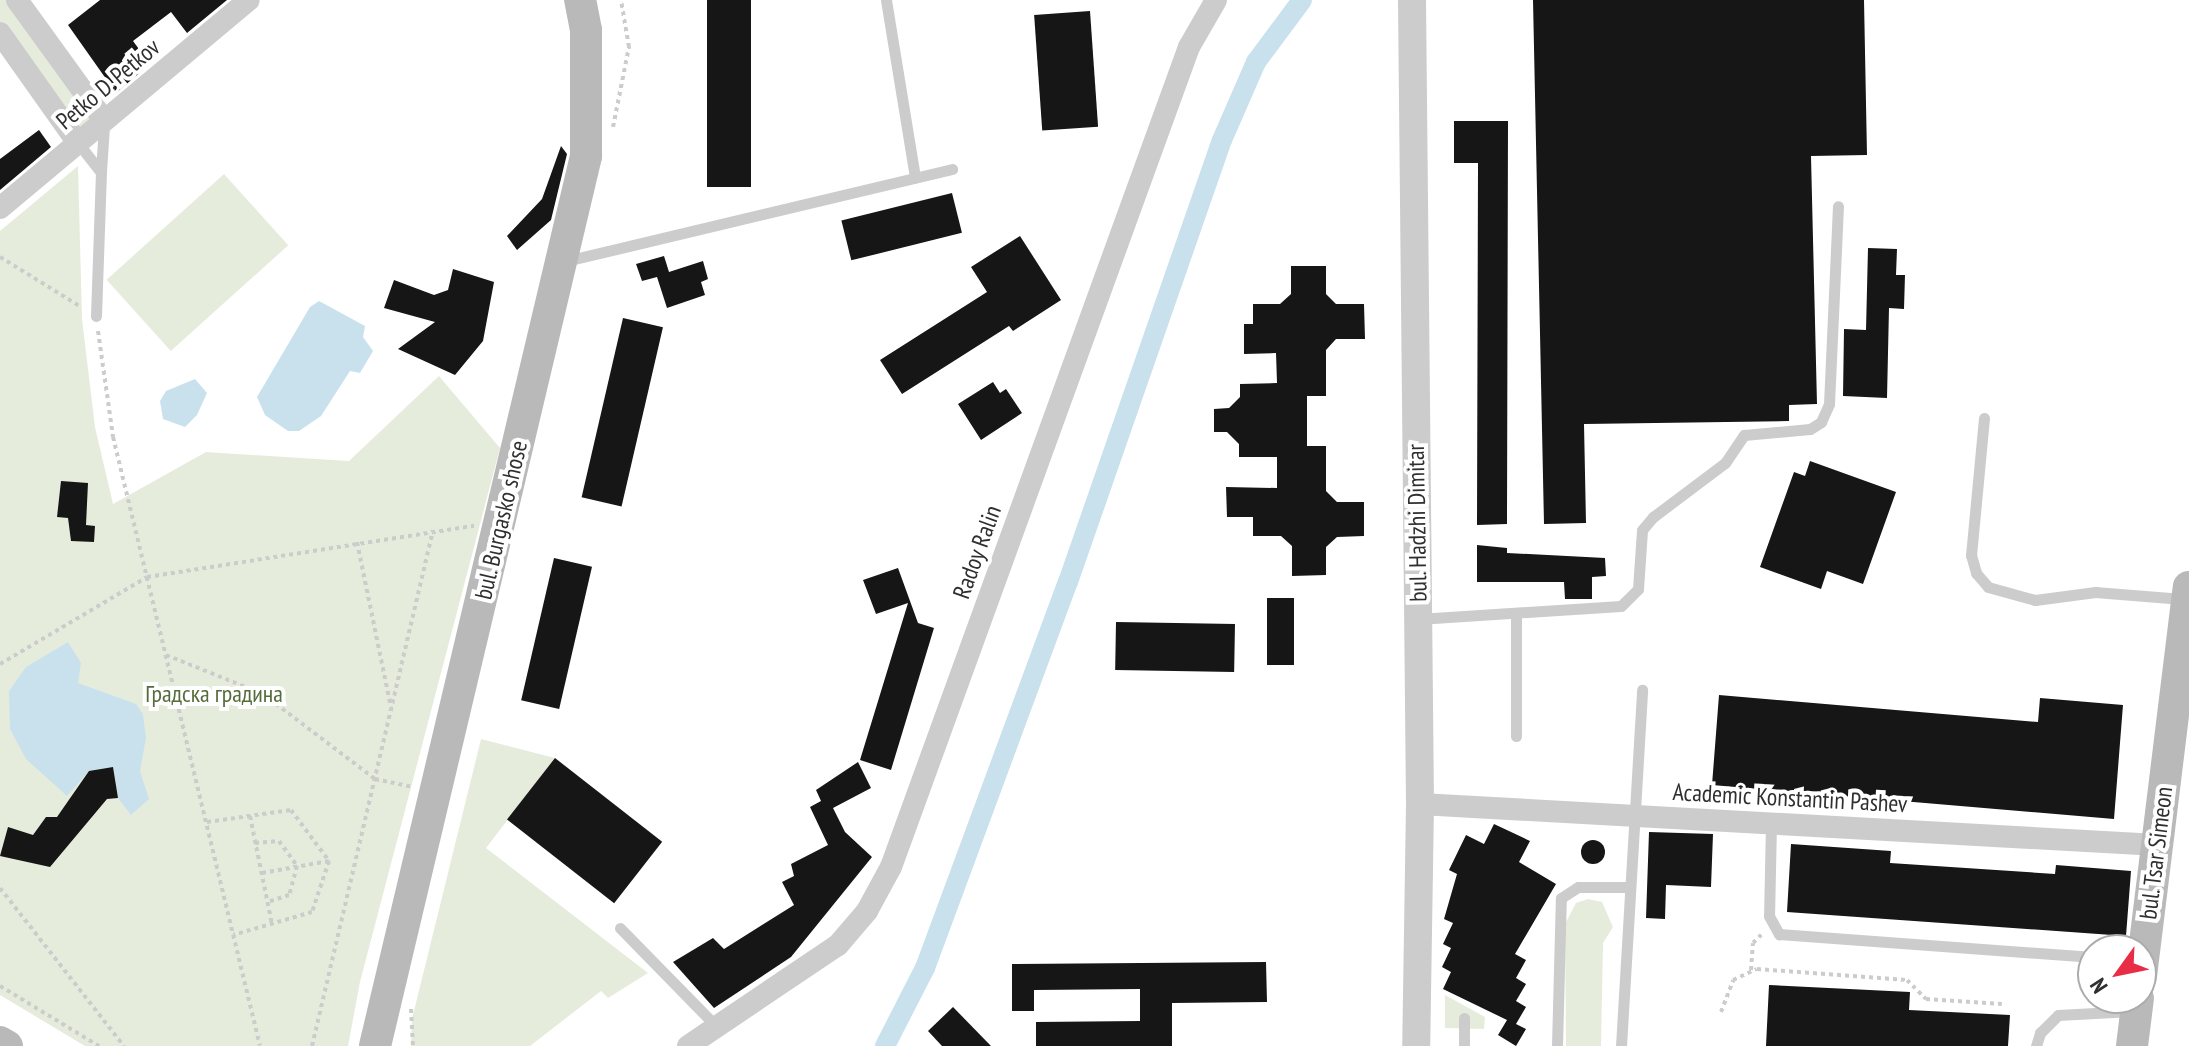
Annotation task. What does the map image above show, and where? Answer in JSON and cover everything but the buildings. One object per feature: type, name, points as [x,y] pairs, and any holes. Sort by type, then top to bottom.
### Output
[{"type":"main road","name":"bul. Burgasko shose","points":[[377,1042],[562,262],[589,120],[586,30],[580,0]]},
{"type":"main road","name":"bul. Tsar Simeon","points":[[2146,934],[2188,593]]},
{"type":"main road","points":[[2132,1046],[2137,1014]]},
{"type":"main road","points":[[0,1042],[7,1046]]},
{"type":"street","points":[[17,0],[104,120]]},
{"type":"street","name":"Petko D. Petkov","points":[[0,208],[249,0]]},
{"type":"street","name":"Radoy Ralin","points":[[688,1046],[838,945],[867,911],[891,867],[1189,47],[1216,0]]},
{"type":"street","name":"bul. Hadzhi Dimitar","points":[[1412,0],[1420,804],[1416,1046]]},
{"type":"street","points":[[0,33],[78,143]]},
{"type":"street","name":"Academic Konstantin Pashev","points":[[1420,804],[2158,845]]},
{"type":"lane","points":[[886,0],[915,178]]},
{"type":"lane","points":[[96,316],[104,120]]},
{"type":"lane","points":[[78,143],[101,172]]},
{"type":"lane","points":[[562,262],[952,169]]},
{"type":"lane","points":[[1418,619],[1628,603],[1638,589],[1642,530],[1653,517],[1725,463],[1744,435],[1810,429],[1825,418],[1838,206]]},
{"type":"lane","points":[[1984,418],[1971,555],[1976,573],[1988,587],[2035,600],[2095,592],[2188,593]]},
{"type":"lane","points":[[1516,613],[1516,736]]},
{"type":"lane","points":[[1621,1046],[1642,690]]},
{"type":"lane","points":[[1771,823],[1769,922],[1779,934],[2077,956]]},
{"type":"lane","points":[[1557,1046],[1561,898],[1578,887],[1628,887]]},
{"type":"lane","points":[[620,928],[717,1027]]},
{"type":"lane","points":[[2036,1046],[2040,1033],[2058,1015],[2077,1012]]},
{"type":"lane","points":[[1464,1018],[1464,1046]]},
{"type":"path","points":[[0,257],[96,316],[113,437],[260,1046]]},
{"type":"path","points":[[0,664],[147,577],[433,530],[500,524]]},
{"type":"path","points":[[312,1046],[433,530]]},
{"type":"path","points":[[357,542],[391,710]]},
{"type":"path","points":[[166,655],[263,694],[375,779],[437,794]]},
{"type":"path","points":[[206,822],[291,810],[329,861]]},
{"type":"path","points":[[250,816],[272,924]]},
{"type":"path","points":[[255,843],[279,841],[297,866]]},
{"type":"path","points":[[233,935],[312,912],[329,861]]},
{"type":"path","points":[[262,873],[329,861]]},
{"type":"path","points":[[267,902],[289,895],[297,866]]},
{"type":"path","points":[[0,888],[124,1046]]},
{"type":"path","points":[[1751,970],[1753,943]]},
{"type":"path","points":[[1721,1012],[1733,980],[1751,970],[1907,980],[1926,999],[2002,1004]]},
{"type":"path","points":[[0,986],[99,1046]]},
{"type":"green space","points":[[0,0],[17,0],[104,120],[78,143],[0,33]]},
{"type":"green space","name":"Градска градина","points":[[78,166],[82,319],[95,427],[113,504],[206,452],[349,461],[439,376],[500,448],[360,982],[348,1046],[85,1046],[0,995],[0,231]]},
{"type":"green space","points":[[224,174],[288,245],[171,351],[107,280]]},
{"type":"green space","points":[[481,739],[555,758],[486,848],[648,973],[608,998],[601,991],[530,1046],[411,1046],[412,1019]]},
{"type":"green space","points":[[1588,899],[1602,902],[1613,927],[1603,943],[1601,1046],[1566,1046],[1565,924],[1576,903]]},
{"type":"green space","points":[[1445,995],[1485,1017],[1484,1029],[1445,1028]]},
{"type":"water","points":[[319,301],[365,326],[363,337],[373,351],[360,373],[350,371],[321,416],[299,431],[288,431],[265,415],[257,397],[310,307]]},
{"type":"water","points":[[195,379],[207,393],[197,415],[185,427],[163,419],[160,401],[166,391]]},
{"type":"water","points":[[68,642],[81,663],[78,683],[136,704],[143,714],[146,738],[140,771],[149,799],[131,815],[118,798],[113,767],[89,771],[67,796],[26,759],[10,729],[9,691],[26,667]]},
{"type":"waterway","points":[[885,1046],[925,968],[1068,582],[1222,140],[1256,62],[1302,0]]}]
